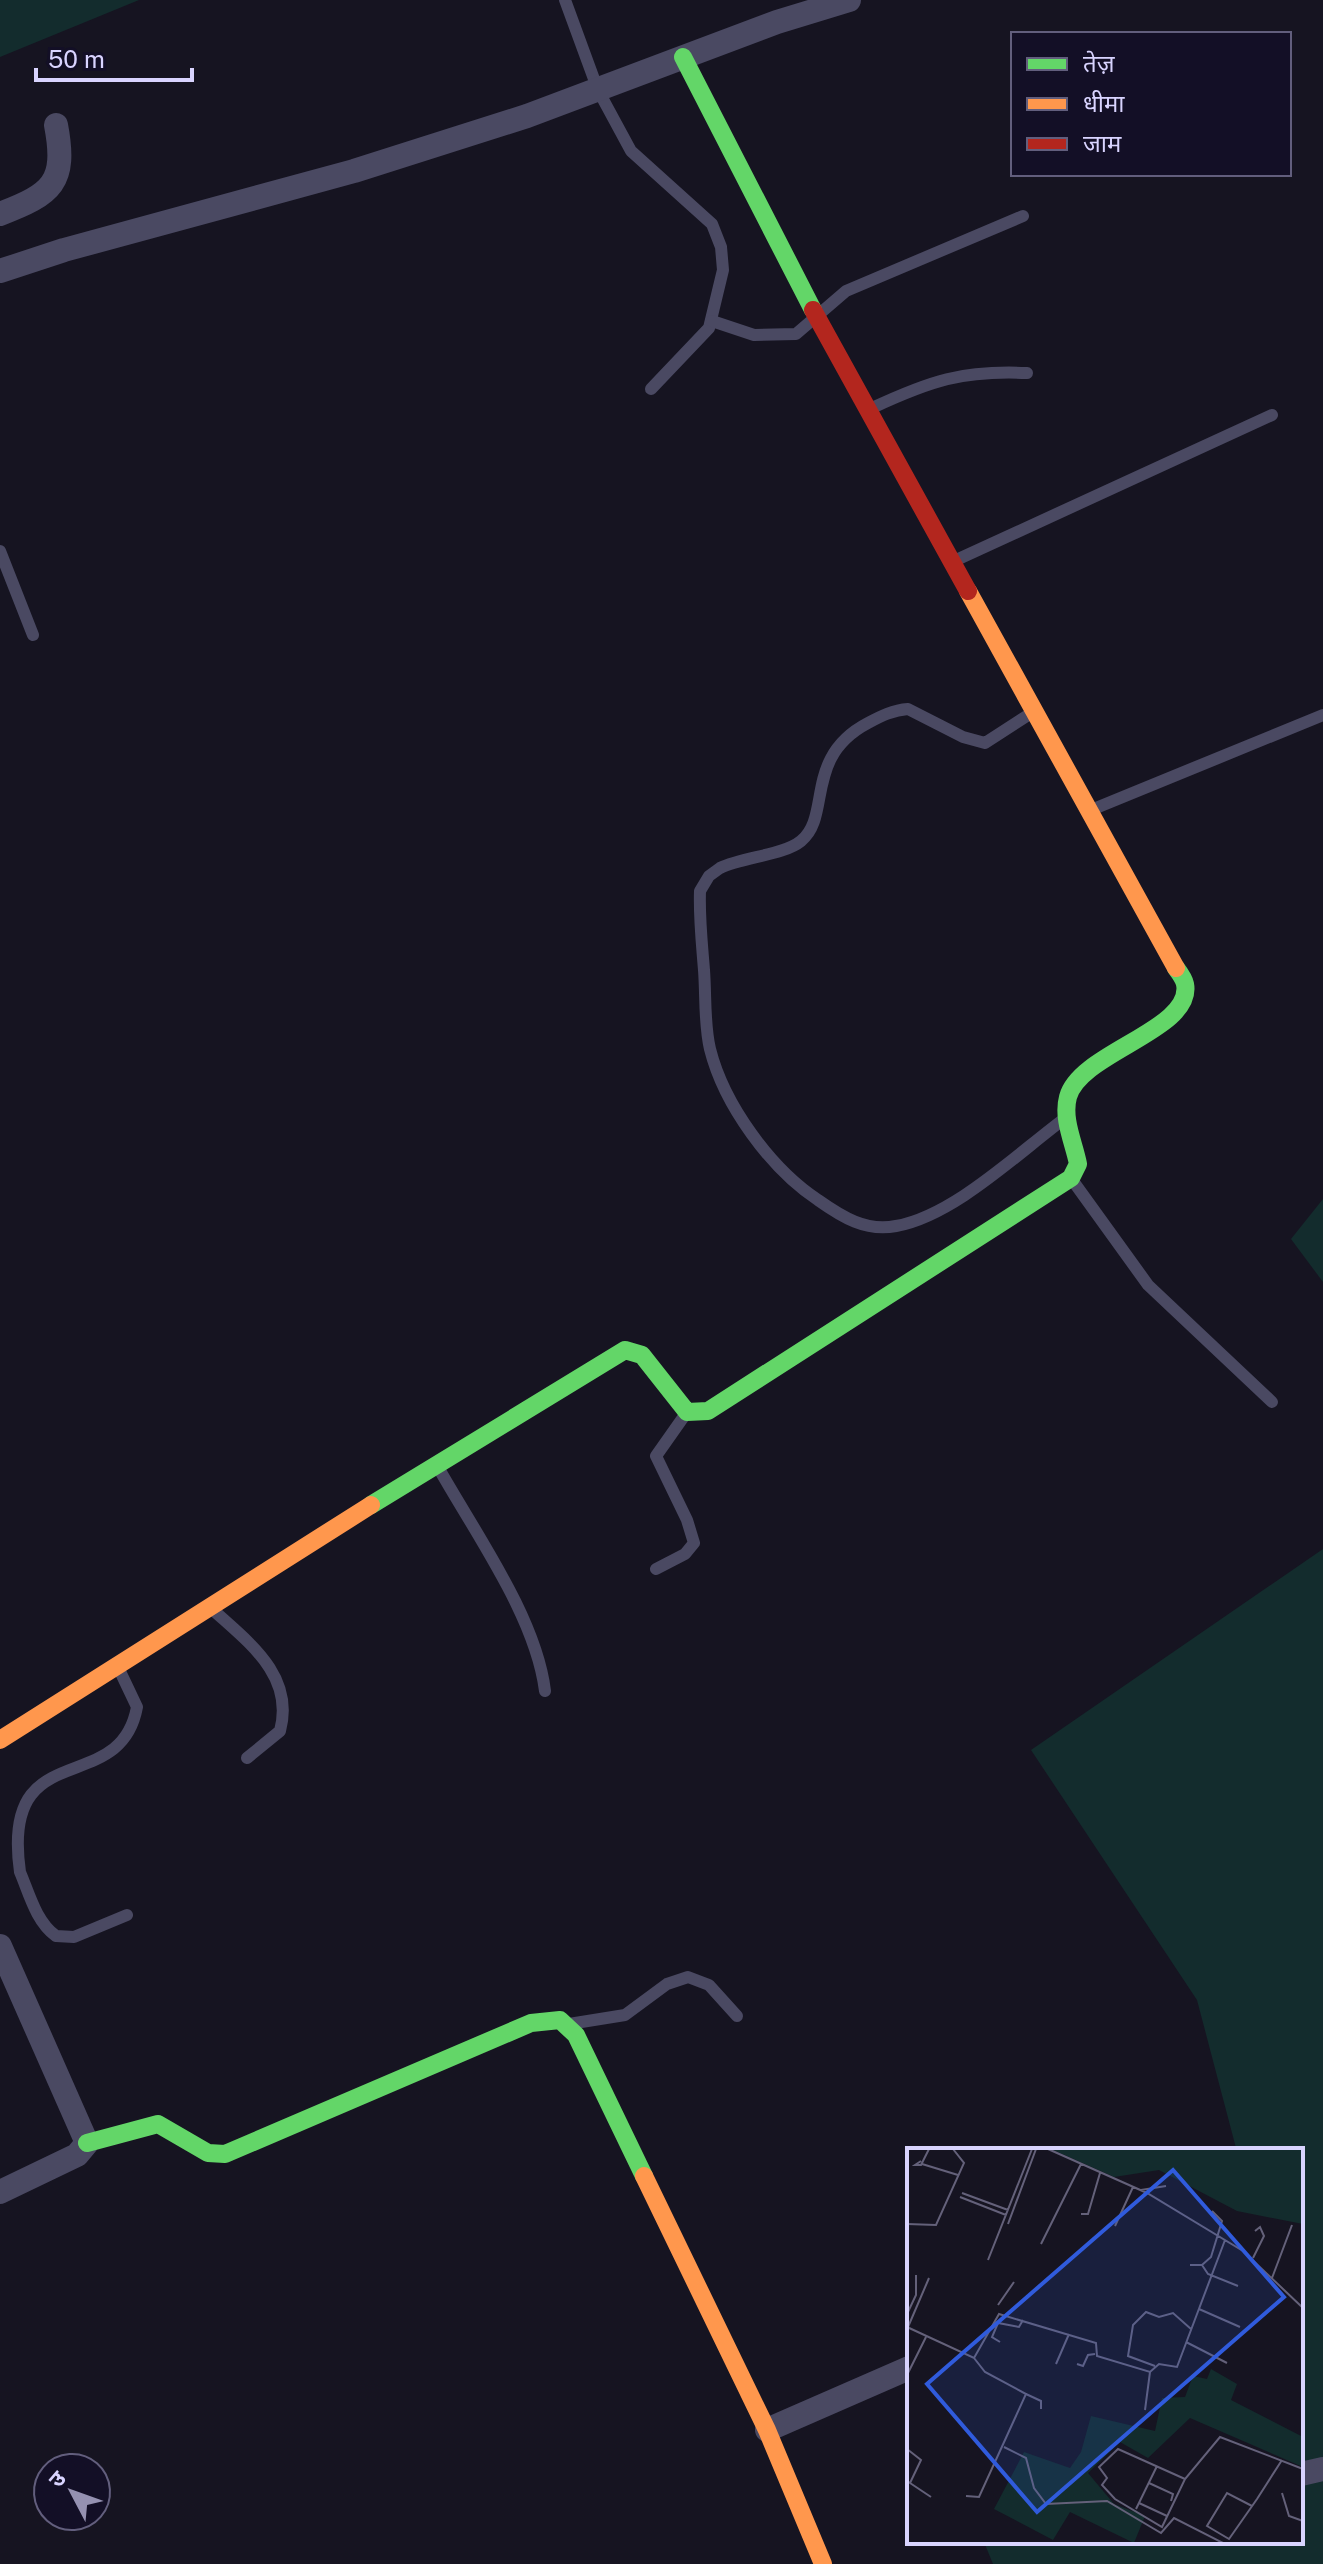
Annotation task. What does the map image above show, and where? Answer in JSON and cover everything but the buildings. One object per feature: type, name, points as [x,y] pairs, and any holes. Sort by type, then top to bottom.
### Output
[{"type":"street","points":[[0,271],[64,250],[354,171],[598,90],[849,0]]},
{"type":"street","points":[[0,1740],[437,1464],[625,1350],[642,1355],[687,1412],[708,1411],[1071,1178],[1078,1164],[1067,1117],[1069,1091],[1079,1077],[1177,1012],[1187,996],[1185,984],[816,315],[683,57]]},
{"type":"street","points":[[0,214],[40,197],[54,182],[61,163],[56,125]]},
{"type":"street","points":[[0,1946],[87,2143]]},
{"type":"street","points":[[0,2192],[77,2155],[87,2143],[158,2124],[208,2153],[225,2154],[531,2023],[550,2019],[566,2024],[576,2035],[767,2430],[823,2564]]},
{"type":"street","points":[[767,2430],[907,2369]]},
{"type":"street","points":[[1303,2474],[1323,2469]]},
{"type":"lane","points":[[565,0],[598,90],[631,151],[712,224],[721,247],[723,270],[712,321],[651,389]]},
{"type":"lane","points":[[712,321],[754,335],[789,336],[802,331],[816,315],[846,291],[1023,216]]},
{"type":"lane","points":[[869,409],[942,378],[983,372],[1027,373]]},
{"type":"lane","points":[[954,561],[1272,415]]},
{"type":"lane","points":[[0,551],[33,635]]},
{"type":"lane","points":[[1034,712],[985,743],[963,737],[908,709],[881,716],[846,736],[824,769],[810,829],[802,841],[720,868],[709,876],[700,891],[709,1039],[724,1083],[752,1135],[771,1160],[793,1184],[852,1221],[868,1227],[899,1226],[945,1207],[1067,1117]]},
{"type":"lane","points":[[1088,811],[1323,715]]},
{"type":"lane","points":[[1071,1178],[1148,1285],[1272,1402]]},
{"type":"lane","points":[[656,1569],[685,1554],[694,1543],[691,1528],[656,1456],[687,1412]]},
{"type":"lane","points":[[437,1464],[530,1632],[542,1666],[545,1691]]},
{"type":"lane","points":[[210,1606],[254,1647],[278,1679],[283,1714],[280,1731],[247,1758]]},
{"type":"lane","points":[[16,1790],[42,1773],[98,1756],[120,1737],[137,1707],[116,1665]]},
{"type":"lane","points":[[4,1829],[40,1918],[56,1936],[74,1937],[127,1915]]},
{"type":"lane","points":[[566,2024],[625,2015],[667,1984],[688,1977],[709,1985],[737,2016]]},
{"type":"green space","points":[[0,0],[139,0],[0,57]]},
{"type":"green space","points":[[1323,1199],[1323,1282],[1291,1239]]},
{"type":"green space","points":[[1323,1549],[1323,2564],[993,2564],[985,2544],[1303,2544],[1303,2148],[1236,2148],[1197,2000],[1031,1750]]},
{"type":"traffic: fast","points":[[683,57],[813,310]]},
{"type":"traffic: fast","points":[[371,1505],[625,1350],[642,1355],[687,1412],[708,1411],[1071,1178],[1078,1164],[1067,1122],[1068,1097],[1077,1081],[1093,1067],[1172,1015],[1183,1000],[1185,984],[1176,968]]},
{"type":"traffic: fast","points":[[87,2143],[158,2124],[208,2153],[225,2154],[531,2023],[560,2020],[576,2035],[644,2176]]},
{"type":"traffic: slow","points":[[968,591],[1176,968]]},
{"type":"traffic: slow","points":[[0,1740],[371,1505]]},
{"type":"traffic: slow","points":[[644,2176],[767,2430],[823,2564]]},
{"type":"traffic: jam","points":[[813,310],[968,591]]}]
